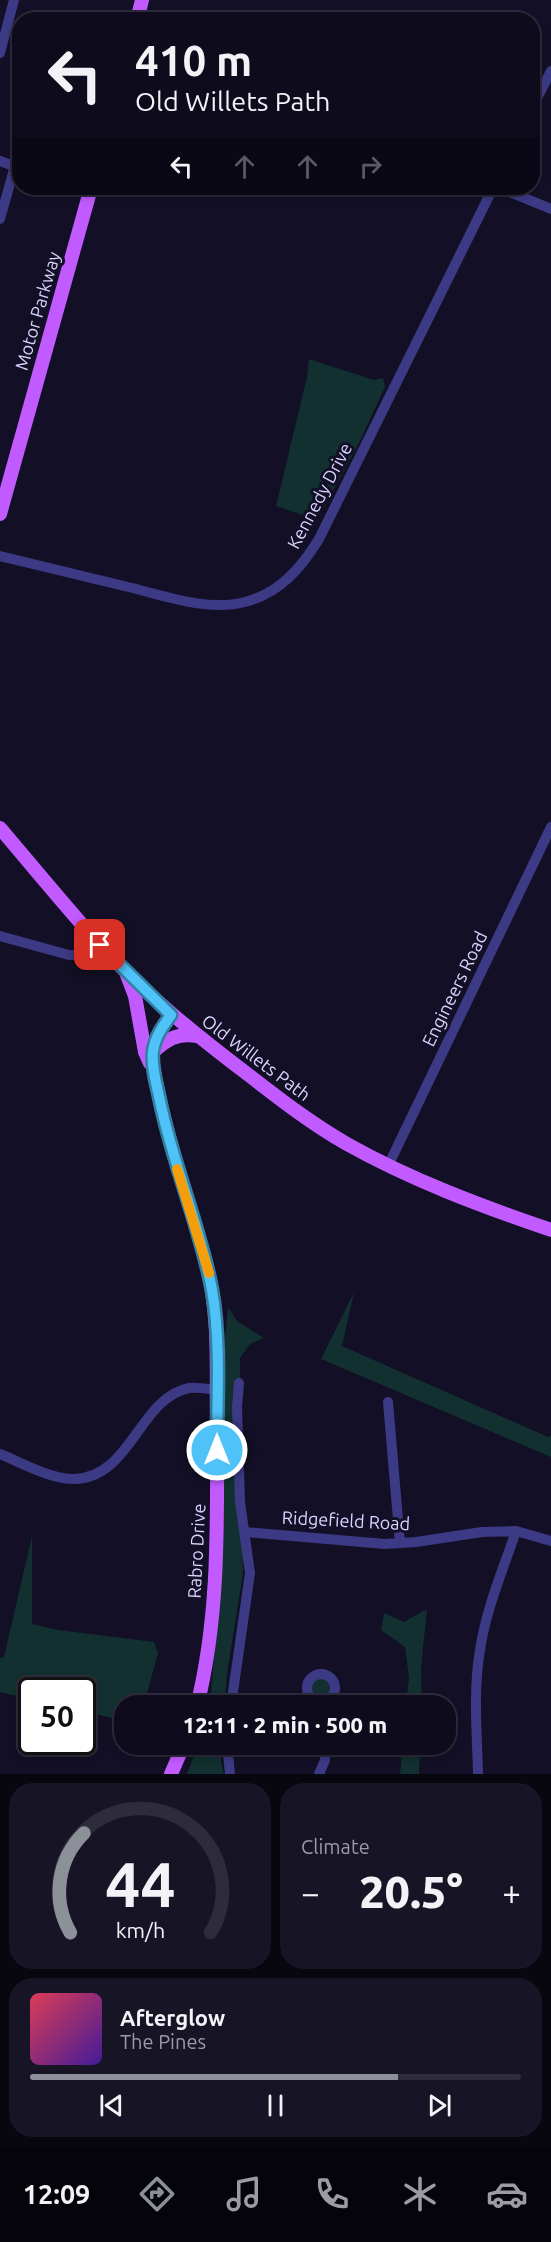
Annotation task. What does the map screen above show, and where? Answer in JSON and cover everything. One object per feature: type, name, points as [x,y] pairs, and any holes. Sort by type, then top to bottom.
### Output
[{"type":"main road","name":"Motor Parkway","points":[[0,514],[89,195]]},
{"type":"main road","name":"Old Willets Path","points":[[0,828],[100,945],[171,1015],[320,1128],[388,1166],[461,1197],[551,1230]]},
{"type":"main road","points":[[125,970],[135,996],[145,1052],[155,1076]]},
{"type":"main road","name":"Rabro Drive","points":[[171,1015],[158,1035],[153,1052],[155,1076],[173,1156],[207,1267],[216,1322],[218,1514],[216,1561],[207,1654],[199,1695]]},
{"type":"main road","points":[[153,1052],[174,1036],[184,1034],[197,1036]]},
{"type":"main road","points":[[171,1774],[179,1755]]},
{"type":"street","points":[[0,53],[14,0]]},
{"type":"street","points":[[540,92],[551,71]]},
{"type":"street","points":[[0,219],[12,182]]},
{"type":"street","name":"Kennedy Drive","points":[[0,556],[207,605],[245,602],[280,586],[294,574],[319,539],[490,195]]},
{"type":"street","points":[[517,195],[551,209]]},
{"type":"street","name":"Engineers Road","points":[[388,1166],[551,827]]},
{"type":"street","points":[[0,936],[69,955],[78,955],[100,945]]},
{"type":"street","points":[[233,1695],[250,1573],[240,1502],[238,1383]]},
{"type":"street","points":[[0,1454],[71,1479],[100,1473],[112,1464],[158,1407],[173,1395],[189,1388],[216,1390]]},
{"type":"street","points":[[388,1402],[400,1543]]},
{"type":"street","points":[[478,1774],[477,1675],[480,1649],[486,1622],[516,1531]]},
{"type":"street","name":"Ridgefield Road","points":[[245,1532],[400,1543],[482,1532],[516,1531],[551,1541]]},
{"type":"street","points":[[228,1755],[230,1774]]},
{"type":"street","points":[[319,1774],[325,1755]]},
{"type":"green space","points":[[309,359],[374,380],[383,378],[385,387],[358,445],[317,520],[276,506],[307,377]]},
{"type":"green space","points":[[354,1292],[342,1346],[548,1437],[551,1436],[551,1457],[321,1359]]},
{"type":"green space","points":[[228,1307],[237,1321],[264,1338],[250,1344],[240,1358],[243,1574],[226,1695],[211,1695],[223,1548],[224,1348]]},
{"type":"green space","points":[[32,1536],[32,1624],[58,1630],[154,1642],[158,1653],[147,1695],[114,1695],[114,1719],[96,1714],[96,1677],[18,1677],[18,1696],[0,1692],[0,1658],[4,1657]]},
{"type":"green space","points":[[427,1609],[421,1669],[422,1695],[407,1695],[409,1678],[405,1647],[381,1630],[384,1613],[404,1622]]},
{"type":"green space","points":[[316,1677],[326,1677],[332,1683],[333,1688],[330,1695],[310,1693],[310,1683]]},
{"type":"green space","points":[[194,1755],[221,1755],[224,1774],[187,1774]]},
{"type":"green space","points":[[402,1755],[420,1755],[419,1774],[400,1774]]},
{"type":"slow traffic","points":[[177,1169],[209,1273]]},
{"type":"route","points":[[100,945],[171,1015],[158,1035],[153,1052],[155,1076],[165,1127],[207,1267],[212,1292],[217,1335],[217,1450]]}]
